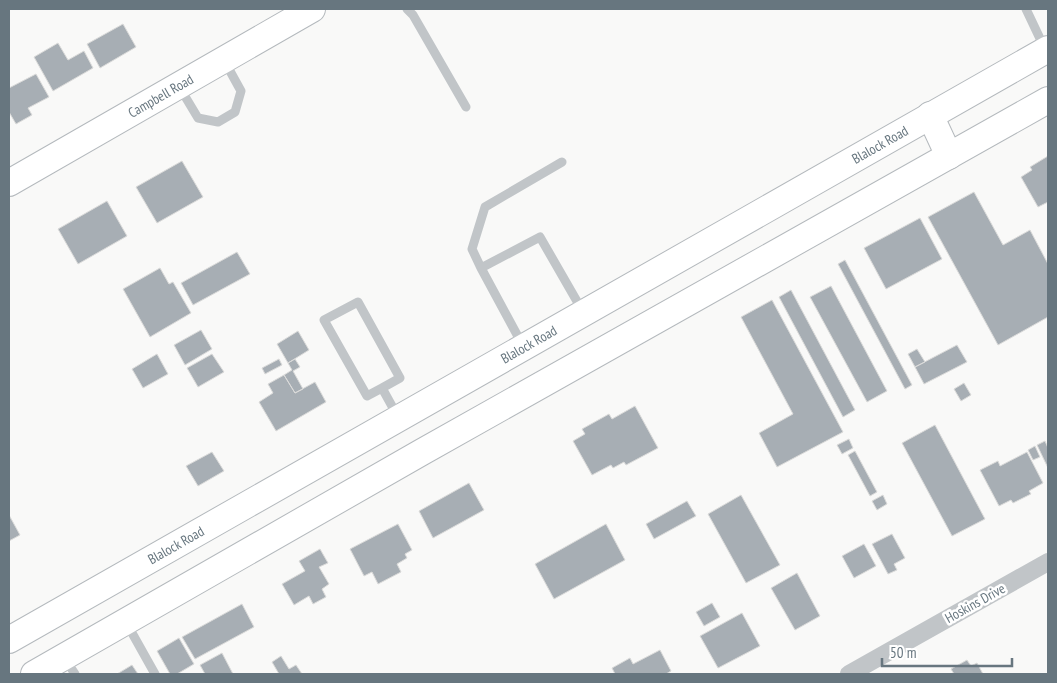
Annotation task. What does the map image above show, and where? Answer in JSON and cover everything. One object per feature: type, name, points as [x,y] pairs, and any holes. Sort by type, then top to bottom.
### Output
[{"type":"main road","name":"Campbell Road","points":[[9,183],[312,9]]},
{"type":"main road","name":"Blalock Road","points":[[9,640],[1047,49]]},
{"type":"main road","points":[[34,674],[69,666],[126,622],[422,452],[1048,100]]},
{"type":"main road","points":[[930,115],[949,156]]},
{"type":"main road","points":[[676,260],[695,298]]},
{"type":"main road","points":[[401,416],[422,452]]},
{"type":"main road","points":[[50,617],[69,666]]},
{"type":"street","name":"Hoskins Drive","points":[[849,674],[1048,562]]},
{"type":"lane","points":[[407,9],[413,15],[466,107]]},
{"type":"lane","points":[[1026,9],[1047,49]]},
{"type":"lane","points":[[180,86],[198,118],[218,122],[235,112],[241,91],[224,60]]},
{"type":"lane","points":[[524,346],[472,249],[485,207],[562,162]]},
{"type":"lane","points":[[481,268],[540,237],[583,313]]},
{"type":"lane","points":[[358,302],[400,378],[382,388],[367,396],[324,320],[358,302]]},
{"type":"lane","points":[[382,388],[401,416]]},
{"type":"lane","points":[[126,622],[155,674]]},
{"type":"building","points":[[123,24],[136,47],[100,68],[87,44]]},
{"type":"building","points":[[58,43],[68,60],[84,51],[93,68],[53,91],[34,57]]},
{"type":"building","points":[[36,74],[49,97],[28,108],[32,115],[16,124],[9,112],[9,88]]},
{"type":"building","points":[[1048,156],[1048,202],[1038,207],[1021,177],[1032,170],[1030,167]]},
{"type":"building","points":[[182,161],[203,197],[157,223],[136,187]]},
{"type":"building","points":[[974,192],[1003,245],[1030,230],[1048,264],[1048,317],[998,345],[928,217]]},
{"type":"building","points":[[107,201],[127,236],[78,264],[58,229]]},
{"type":"building","points":[[920,218],[942,259],[886,289],[864,248]]},
{"type":"building","points":[[237,252],[250,274],[193,305],[181,283]]},
{"type":"building","points":[[845,260],[912,385],[905,389],[838,264]]},
{"type":"building","points":[[160,268],[169,284],[173,282],[191,313],[150,337],[123,289]]},
{"type":"building","points":[[831,286],[887,391],[867,402],[810,297]]},
{"type":"building","points":[[791,290],[855,410],[843,417],[779,297]]},
{"type":"building","points":[[772,300],[843,432],[777,467],[759,433],[793,414],[741,317]]},
{"type":"building","points":[[201,330],[212,349],[185,365],[174,345]]},
{"type":"building","points":[[298,331],[309,350],[288,363],[277,344]]},
{"type":"building","points":[[957,345],[967,362],[924,384],[915,367]]},
{"type":"building","points":[[917,349],[925,362],[915,367],[908,354]]},
{"type":"building","points":[[157,354],[168,374],[143,388],[132,369]]},
{"type":"building","points":[[212,354],[224,372],[198,387],[187,368]]},
{"type":"building","points":[[279,359],[282,365],[265,374],[262,368]]},
{"type":"building","points":[[295,359],[300,367],[293,371],[303,389],[295,393],[284,375],[292,370],[288,363]]},
{"type":"building","points":[[284,375],[295,393],[315,382],[326,402],[276,431],[259,402],[273,393],[268,384]]},
{"type":"building","points":[[964,383],[971,395],[961,401],[954,389]]},
{"type":"building","points":[[635,406],[658,448],[626,465],[624,462],[613,468],[611,465],[592,475],[573,441],[585,434],[582,429],[609,414],[612,419]]},
{"type":"building","points":[[935,425],[985,519],[952,536],[902,443]]},
{"type":"building","points":[[849,439],[853,448],[842,454],[837,445]]},
{"type":"building","points":[[1045,441],[1048,448],[1048,468],[1037,445]]},
{"type":"building","points":[[1035,446],[1040,457],[1033,460],[1028,450]]},
{"type":"building","points":[[855,451],[877,492],[870,496],[848,455]]},
{"type":"building","points":[[212,452],[224,471],[198,486],[186,466]]},
{"type":"building","points":[[1027,452],[1043,483],[1029,491],[1031,494],[1013,503],[1011,500],[999,506],[980,470],[998,461],[1000,466]]},
{"type":"building","points":[[469,483],[484,510],[433,538],[419,511]]},
{"type":"building","points":[[741,495],[780,565],[746,583],[708,514]]},
{"type":"building","points":[[883,495],[887,504],[877,510],[872,501]]},
{"type":"building","points":[[687,501],[696,516],[654,539],[646,524]]},
{"type":"building","points":[[9,515],[20,535],[9,541]]},
{"type":"building","points":[[398,524],[412,550],[405,554],[407,558],[397,564],[401,572],[378,584],[372,572],[364,576],[350,549]]},
{"type":"building","points":[[606,524],[625,560],[554,599],[535,564]]},
{"type":"building","points":[[892,534],[905,558],[894,564],[897,570],[888,574],[872,544]]},
{"type":"building","points":[[864,544],[876,566],[854,578],[842,556]]},
{"type":"building","points":[[320,549],[328,563],[319,567],[329,584],[322,589],[326,597],[313,604],[309,596],[294,605],[282,584],[305,571],[299,561]]},
{"type":"building","points":[[797,573],[820,616],[795,630],[771,588]]},
{"type":"building","points":[[712,603],[720,617],[704,626],[696,612]]},
{"type":"building","points":[[242,604],[254,627],[195,659],[182,637]]},
{"type":"building","points":[[742,613],[760,646],[718,668],[700,636]]},
{"type":"building","points":[[179,638],[194,664],[177,674],[170,674],[157,651]]},
{"type":"building","points":[[660,650],[671,671],[666,674],[615,674],[612,668],[630,658],[633,664]]},
{"type":"building","points":[[222,653],[233,674],[205,674],[200,665]]},
{"type":"building","points":[[281,656],[289,669],[296,665],[302,674],[279,674],[272,662]]},
{"type":"building","points":[[967,660],[971,666],[977,663],[983,674],[954,674],[951,669]]},
{"type":"building","points":[[132,665],[138,674],[117,674]]}]
